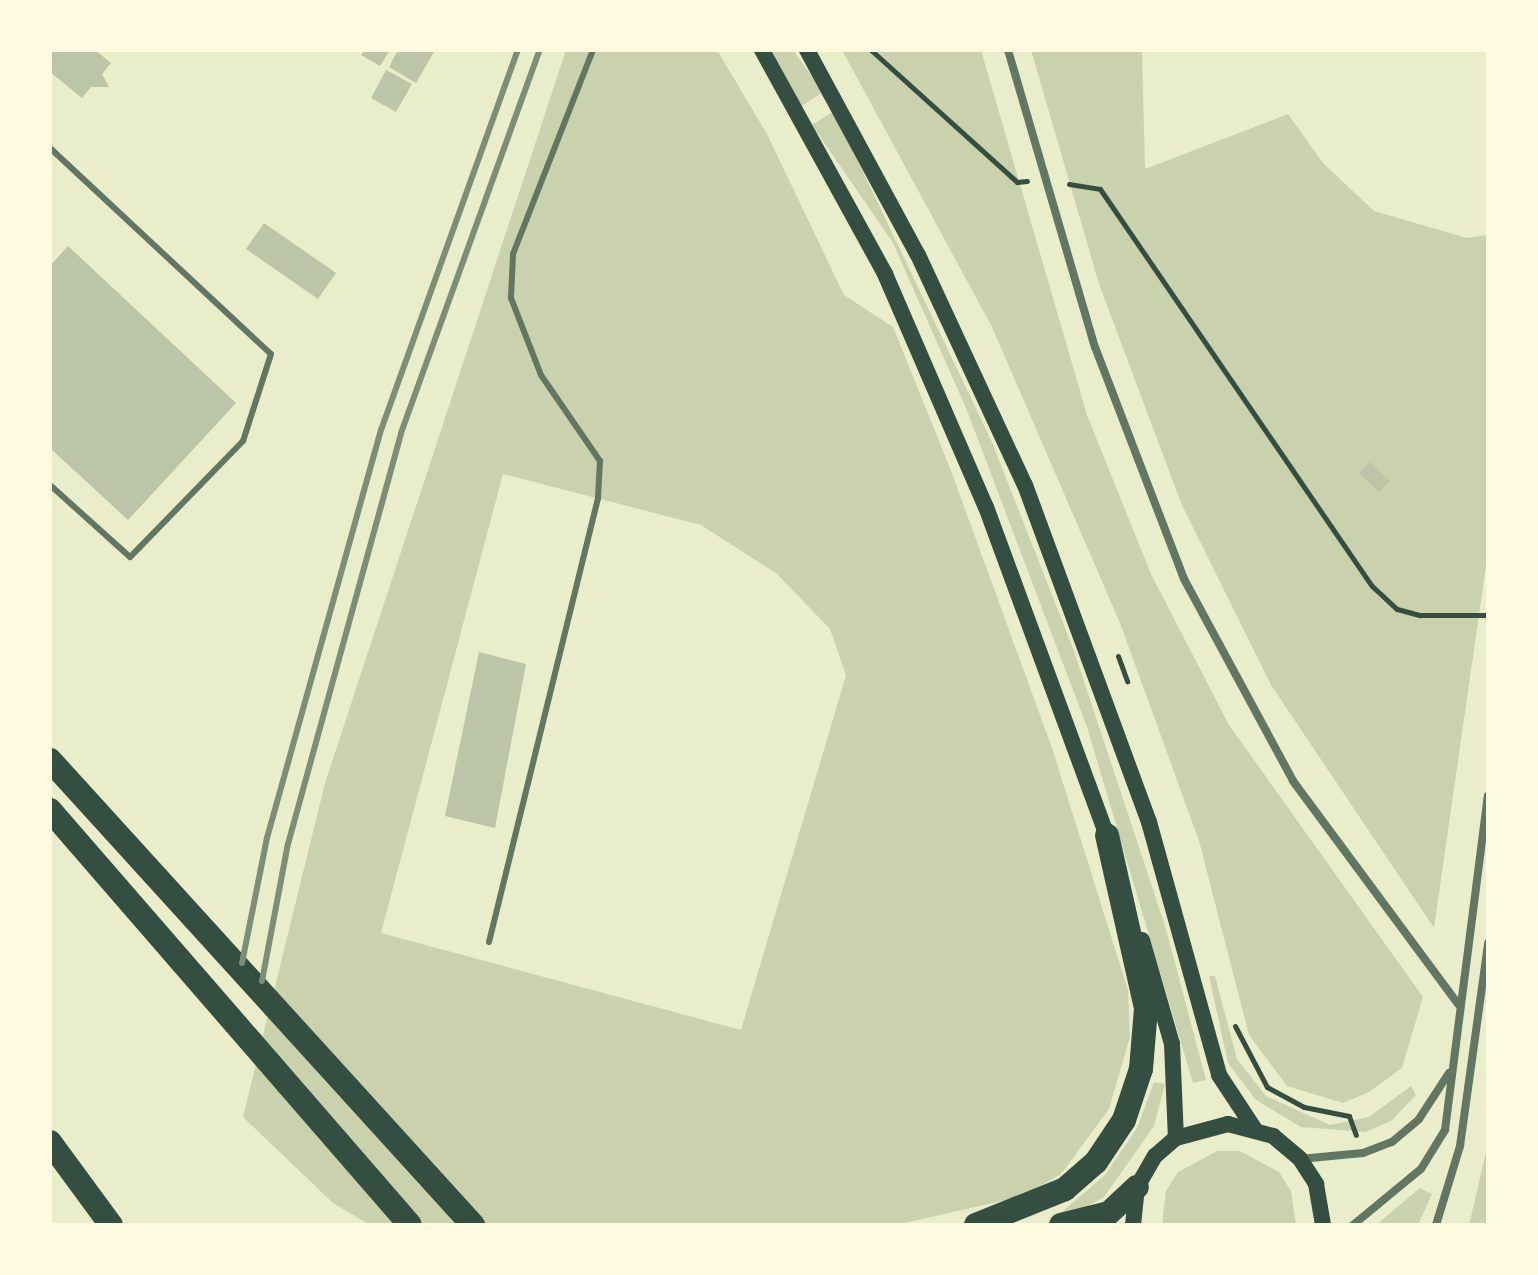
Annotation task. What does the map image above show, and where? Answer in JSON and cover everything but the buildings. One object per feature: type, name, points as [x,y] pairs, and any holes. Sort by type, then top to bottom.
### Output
[{"type":"highway","points":[[50,760],[473,1225]]},
{"type":"highway","points":[[50,810],[410,1225]]},
{"type":"highway","points":[[976,1225],[1065,1189],[1096,1162],[1124,1120],[1141,1069],[1146,1008],[1107,835]]},
{"type":"highway","points":[[50,1142],[111,1225]]},
{"type":"highway","points":[[50,1158],[94,1225]]},
{"type":"highway","points":[[1061,1225],[1109,1213],[1137,1187]]},
{"type":"main road","points":[[762,50],[885,274],[986,507],[1107,835],[1172,1044],[1176,1138]]},
{"type":"main road","points":[[807,50],[918,255],[1025,485],[1115,717],[1219,1075],[1254,1128],[1300,1159],[1316,1184],[1323,1225]]},
{"type":"main road","points":[[1133,1225],[1137,1187],[1176,1138],[1228,1124],[1254,1128]]},
{"type":"street","points":[[1008,50],[1042,180],[1143,483],[1215,645],[1293,781],[1458,1004]]},
{"type":"street","points":[[1353,1225],[1421,1169],[1445,1130],[1458,1004],[1488,796]]},
{"type":"street","points":[[1486,806],[1488,822]]},
{"type":"street","points":[[1436,1225],[1460,1146],[1488,943]]},
{"type":"street","points":[[1300,1159],[1363,1153],[1392,1142],[1419,1119],[1451,1069]]},
{"type":"lane","points":[[489,942],[598,498],[600,461],[541,375],[511,298],[513,254],[593,50]]},
{"type":"lane","points":[[50,148],[271,354],[243,441],[130,557],[50,485]]},
{"type":"path","points":[[871,50],[1017,182],[1042,180],[1100,189],[1372,586],[1397,609],[1420,615],[1488,615]]},
{"type":"green space","points":[[566,50],[717,50],[767,134],[844,295],[893,327],[950,468],[1052,748],[1128,990],[1130,1037],[1109,1109],[1061,1174],[1023,1196],[896,1225],[370,1225],[333,1203],[243,1117],[325,783]],"holes":[[[503,474],[701,525],[777,574],[830,629],[846,675],[741,1030],[381,933]]]},
{"type":"green space","points":[[772,50],[793,50],[823,92],[800,107]]},
{"type":"green space","points":[[842,50],[981,50],[1087,415],[1151,574],[1229,725],[1423,997],[1402,1068],[1369,1092],[1343,1103],[1287,1086],[1249,1035],[1199,841],[1120,623],[992,327]]},
{"type":"green space","points":[[1031,50],[1142,50],[1145,169],[1288,114],[1323,163],[1374,211],[1467,238],[1488,235],[1488,552],[1434,928],[1271,685],[1181,503],[1099,284]]},
{"type":"green space","points":[[834,111],[991,440],[1074,651],[1166,929],[1206,1080],[1193,1083],[1087,727],[966,408],[893,243],[812,125]]},
{"type":"green space","points":[[1209,976],[1215,976],[1237,1059],[1266,1096],[1330,1125],[1369,1117],[1411,1086],[1416,1095],[1391,1121],[1365,1132],[1301,1127],[1256,1100],[1228,1063]]},
{"type":"green space","points":[[1154,1082],[1165,1084],[1154,1126],[1104,1197],[1066,1218],[1062,1212],[1105,1175],[1137,1128]]},
{"type":"green space","points":[[1488,1144],[1488,1225],[1469,1225]]},
{"type":"green space","points":[[1217,1151],[1240,1151],[1279,1172],[1291,1191],[1296,1225],[1162,1225],[1166,1191],[1178,1172]]},
{"type":"green space","points":[[1420,1188],[1432,1194],[1418,1225],[1376,1225]]},
{"type":"railway","points":[[242,963],[267,838],[381,430],[518,50]]},
{"type":"railway","points":[[262,981],[288,844],[401,433],[540,50]]}]
